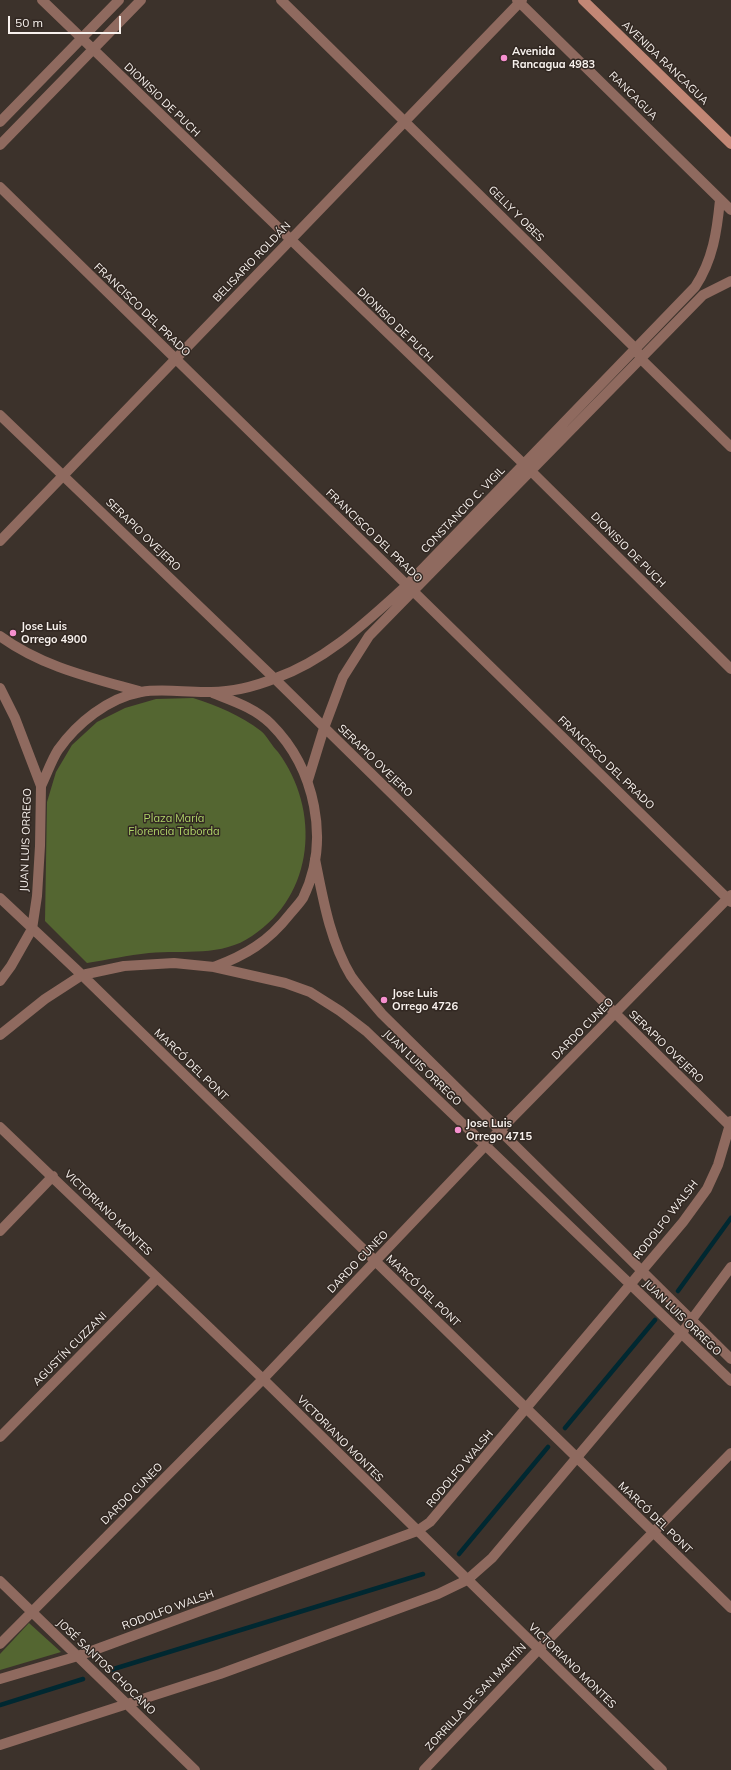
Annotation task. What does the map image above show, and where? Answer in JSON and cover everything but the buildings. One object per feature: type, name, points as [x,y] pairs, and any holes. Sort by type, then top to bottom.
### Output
[{"type":"main road","name":"AVENIDA RANCAGUA","points":[[583,0],[731,144]]},
{"type":"street","name":"DIONISIO DE PUCH","points":[[42,0],[527,468],[731,668]]},
{"type":"street","points":[[0,122],[120,0]]},
{"type":"street","points":[[0,145],[141,0]]},
{"type":"street","name":"GELLY Y OBES","points":[[281,0],[636,349],[641,359],[731,447]]},
{"type":"street","name":"BELISARIO ROLDÁN","points":[[0,541],[520,1]]},
{"type":"street","name":"RANCAGUA","points":[[520,1],[731,210]]},
{"type":"street","name":"FRANCISCO DEL PRADO","points":[[0,187],[730,898]]},
{"type":"street","name":"CONSTANCIO C. VIGIL","points":[[308,780],[324,728],[343,677],[369,636],[410,588],[527,468],[695,287],[704,275],[711,258],[720,200]]},
{"type":"street","name":"CONSTANCIO C. VIGIL","points":[[527,468],[641,359],[703,295],[731,281]]},
{"type":"street","name":"SERAPIO OVEJERO","points":[[0,415],[276,679],[324,728],[615,1013],[731,1124]]},
{"type":"street","name":"CONSTANCIO C. VIGIL","points":[[41,786],[58,751],[75,730],[106,705],[120,698],[142,692],[212,692],[248,687],[276,679],[298,669],[336,646],[410,588]]},
{"type":"street","points":[[0,636],[34,657],[59,667],[142,692]]},
{"type":"street","name":"JUAN LUIS ORREGO","points":[[0,688],[15,718],[41,786],[40,853],[37,896],[32,929]]},
{"type":"street","points":[[212,692],[248,707],[271,724],[289,746],[308,780],[317,827],[315,859],[309,882],[302,899],[283,922],[261,944],[239,957],[214,967]]},
{"type":"street","name":"JUAN LUIS ORREGO","points":[[315,859],[324,905],[336,944],[351,976],[382,1014],[501,1129],[731,1359]]},
{"type":"street","points":[[0,898],[32,929],[11,966],[0,981]]},
{"type":"street","name":"DARDO CUNEO","points":[[0,1644],[263,1379],[501,1129],[730,898]]},
{"type":"street","name":"MARCÓ DEL PONT","points":[[32,929],[82,975],[731,1608]]},
{"type":"street","name":"JUAN LUIS ORREGO","points":[[82,975],[124,966],[174,963],[214,967],[285,983],[310,992],[340,1011],[366,1031],[731,1381]]},
{"type":"street","points":[[0,1035],[45,999],[82,975]]},
{"type":"street","name":"RODOLFO WALSH","points":[[0,1679],[78,1656],[417,1531],[439,1514],[526,1408],[683,1222],[707,1189],[718,1165],[731,1124]]},
{"type":"street","name":"VICTORIANO MONTES","points":[[0,1127],[53,1176],[263,1379],[662,1770]]},
{"type":"street","points":[[0,1231],[53,1176]]},
{"type":"street","points":[[0,1745],[228,1671],[438,1594],[467,1580],[492,1558],[681,1334],[731,1267]]},
{"type":"street","name":"AGUSTÍN CUZZANI","points":[[0,1437],[157,1278]]},
{"type":"street","name":"ZORRILLA DE SAN MARTÍN","points":[[424,1770],[538,1650],[731,1453]]},
{"type":"street","name":"JOSÉ SANTOS CHOCANO","points":[[0,1581],[195,1770]]},
{"type":"green space","name":"Plaza María Florencia Taborda","points":[[193,698],[211,704],[245,720],[261,731],[278,752],[292,775],[301,799],[305,825],[305,850],[299,875],[289,898],[273,919],[252,936],[240,943],[215,950],[149,953],[87,963],[45,921],[47,802],[56,772],[72,745],[97,722],[125,708],[156,699]]},
{"type":"green space","points":[[29,1623],[61,1652],[0,1670],[0,1654]]},
{"type":"waterway","points":[[678,1291],[731,1218]]},
{"type":"waterway","points":[[565,1428],[655,1320]]},
{"type":"waterway","points":[[459,1554],[548,1447]]},
{"type":"waterway","points":[[107,1671],[423,1574]]},
{"type":"waterway","points":[[0,1705],[83,1679]]},
{"type":"place","name":"Avenida Rancagua 4983","points":[[504,58]]},
{"type":"place","name":"Jose Luis Orrego 4900","points":[[13,633]]},
{"type":"place","name":"Jose Luis Orrego 4726","points":[[384,1000]]},
{"type":"place","name":"Jose Luis Orrego 4715","points":[[458,1130]]}]
